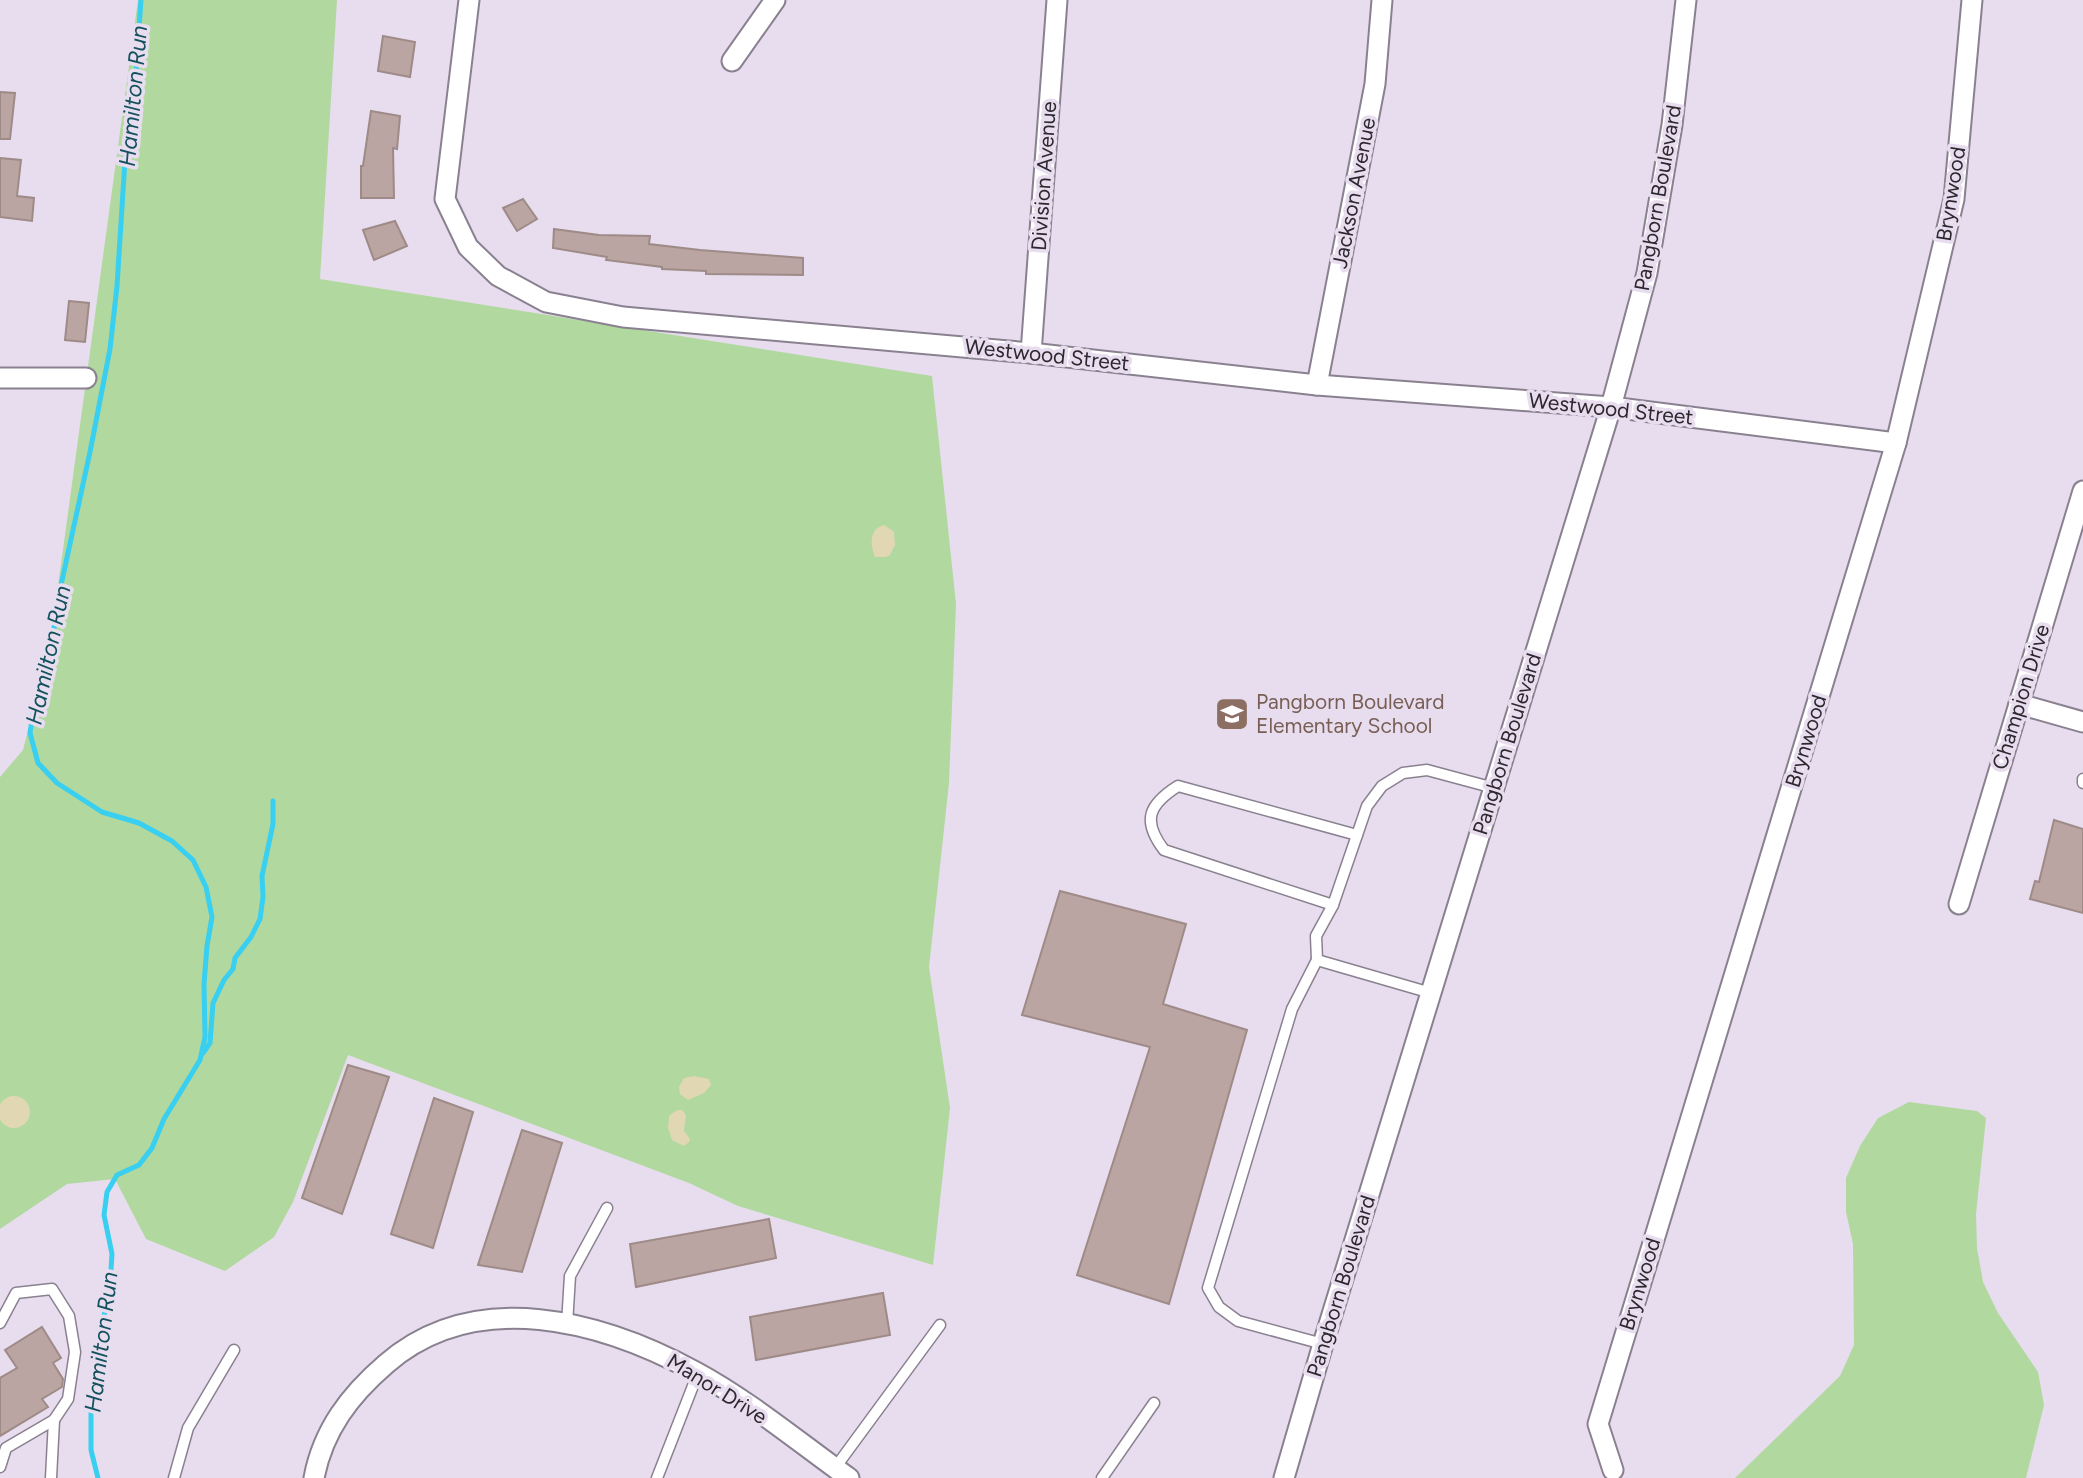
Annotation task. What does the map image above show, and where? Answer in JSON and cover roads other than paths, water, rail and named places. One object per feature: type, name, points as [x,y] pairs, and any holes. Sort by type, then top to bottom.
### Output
[{"type":"street","name":"Westwood Street","points":[[468,0],[445,199],[468,247],[498,276],[546,302],[623,317],[1031,353],[1318,384],[1611,407],[1896,443]]},
{"type":"street","points":[[732,61],[775,0]]},
{"type":"street","name":"Division Avenue","points":[[1031,353],[1057,0]]},
{"type":"street","name":"Jackson Avenue","points":[[1318,384],[1375,84],[1382,0]]},
{"type":"street","name":"Pangborn Boulevard","points":[[1284,1478],[1322,1344],[1611,407],[1647,274],[1672,125],[1686,0]]},
{"type":"street","name":"Brynwood","points":[[1613,1471],[1598,1424],[1896,443],[1954,199],[1972,0]]},
{"type":"street","points":[[0,378],[86,378]]},
{"type":"street","name":"Champion Drive","points":[[1959,904],[2083,491]]},
{"type":"street","points":[[2019,704],[2083,722]]},
{"type":"street","name":"Manor Drive","points":[[314,1478],[321,1451],[344,1406],[366,1381],[407,1348],[459,1325],[498,1318],[533,1317],[611,1335],[651,1350],[698,1373],[842,1473]]},
{"type":"lane","points":[[1322,1344],[1238,1321],[1219,1307],[1208,1288],[1292,1009],[1317,960],[1316,936],[1333,905],[1367,806],[1382,786],[1403,773],[1427,770],[1494,789]]},
{"type":"lane","points":[[1333,905],[1164,850],[1153,836],[1149,820],[1161,797],[1178,786],[1357,835]]},
{"type":"lane","points":[[1317,960],[1431,993]]},
{"type":"lane","points":[[567,1324],[570,1276],[607,1208]]},
{"type":"lane","points":[[0,1323],[16,1293],[52,1289],[69,1316],[75,1352],[68,1399],[54,1420],[6,1448],[0,1468]]},
{"type":"lane","points":[[842,1473],[940,1325]]},
{"type":"lane","points":[[174,1478],[188,1429],[234,1350]]},
{"type":"lane","points":[[657,1478],[698,1373]]},
{"type":"lane","points":[[1102,1478],[1154,1403]]},
{"type":"lane","points":[[51,1478],[54,1420]]},
{"type":"waterway","name":"Hamilton Run","points":[[98,1478],[91,1450],[91,1414],[93,1372],[110,1285],[112,1254],[104,1215],[107,1192],[117,1175],[139,1165],[152,1148],[164,1119],[200,1060],[205,1037],[204,984],[212,917],[206,887],[193,860],[172,841],[139,823],[102,812],[57,783],[38,763],[30,733],[35,700],[49,664],[58,599],[110,349],[126,144],[135,86],[141,0]]},
{"type":"waterway","points":[[203,1053],[210,1043],[213,1003],[224,980],[233,969],[235,958],[251,937],[260,919],[262,876],[273,824],[273,801]]},
{"type":"place","name":"Pangborn Boulevard Elementary School","points":[[1232,714]]}]
